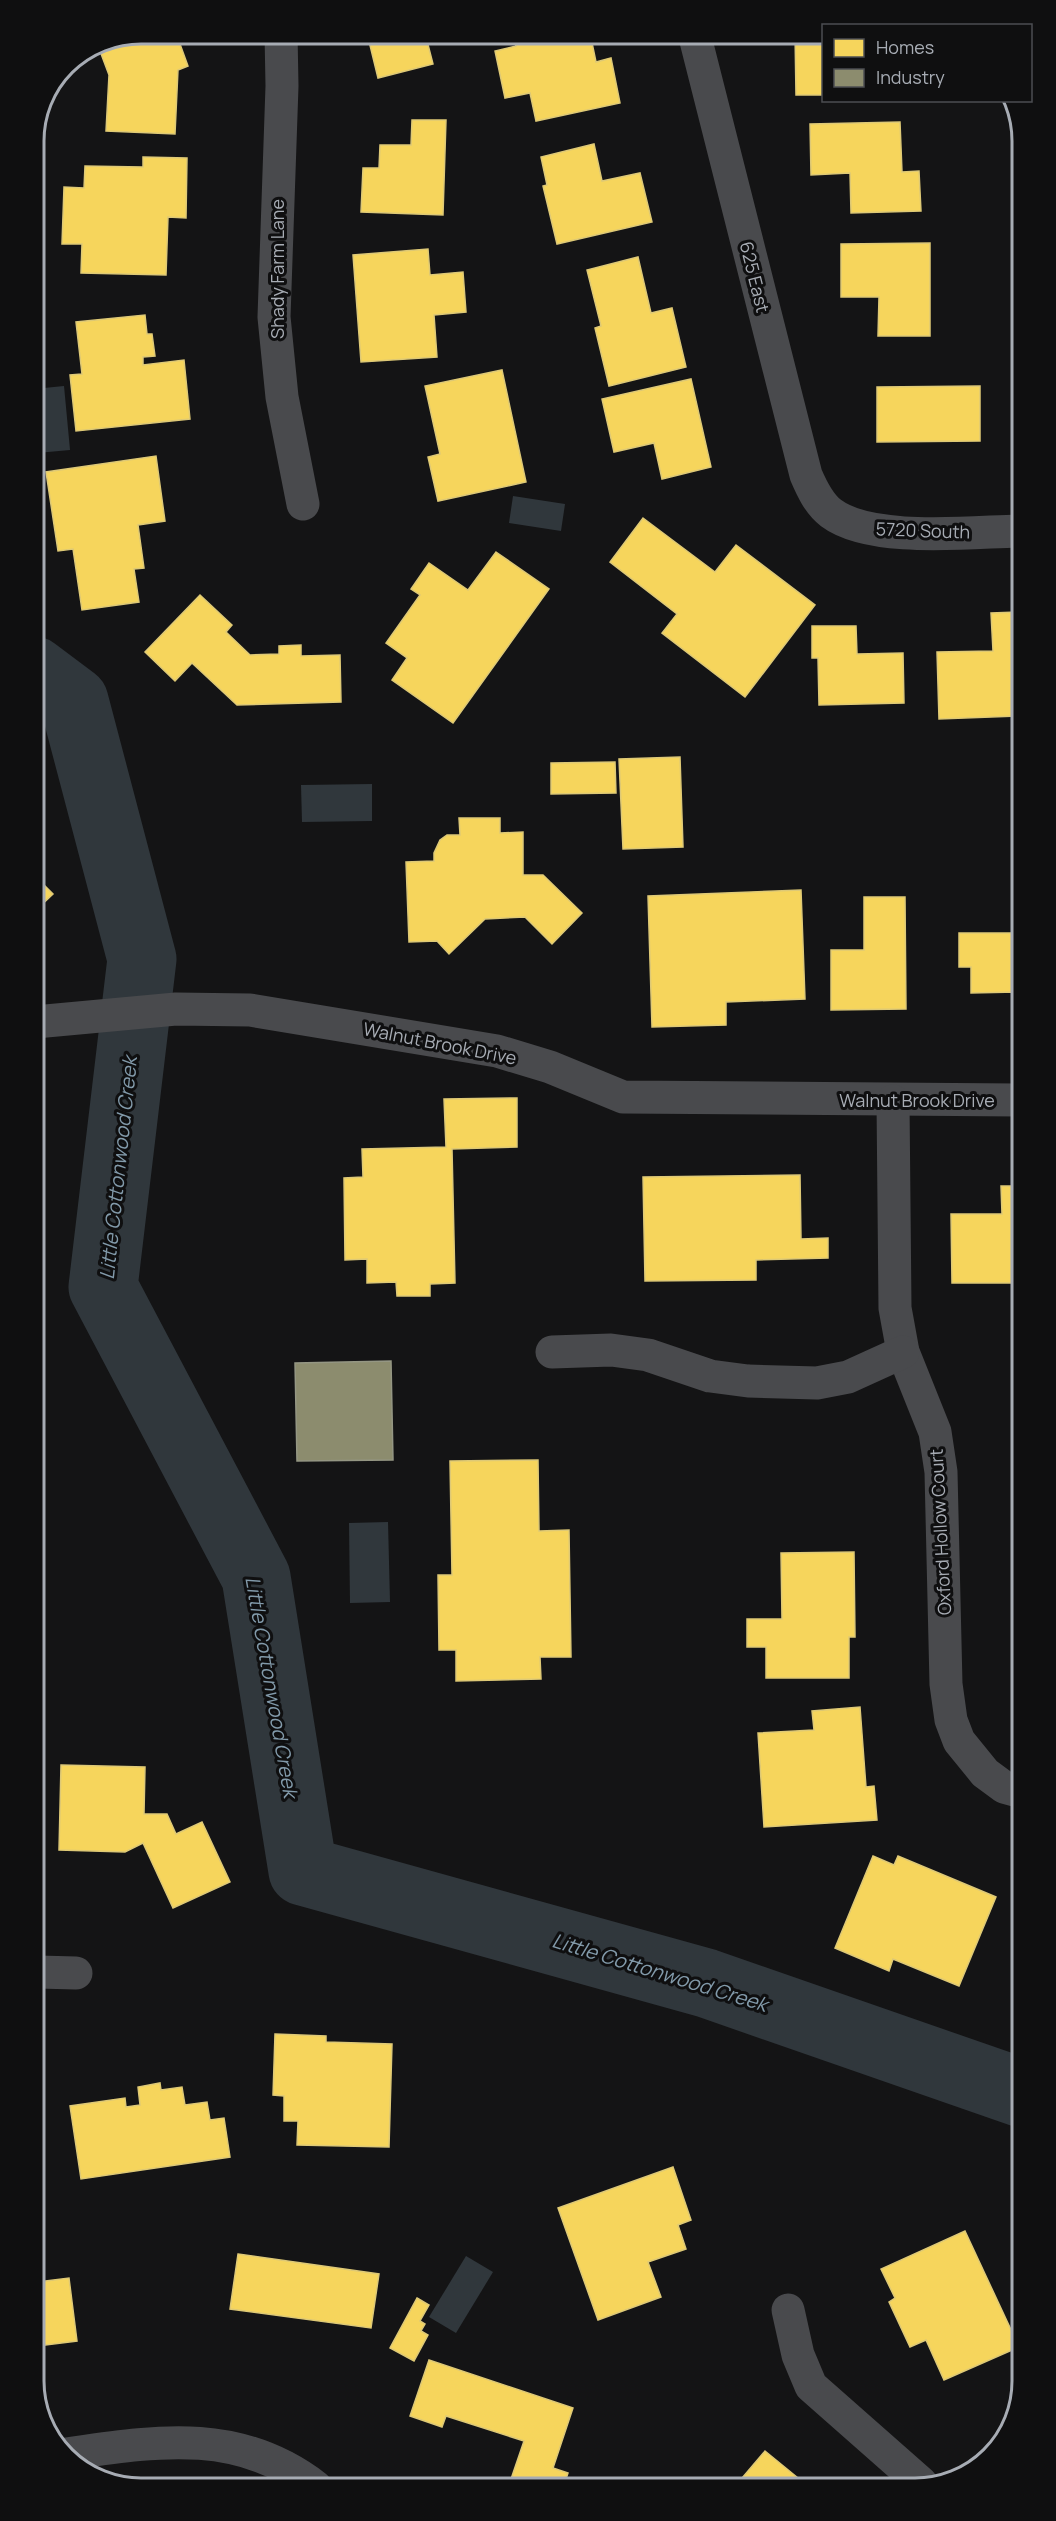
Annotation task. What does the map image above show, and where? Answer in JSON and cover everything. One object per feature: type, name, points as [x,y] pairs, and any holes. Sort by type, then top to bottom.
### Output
[{"type":"street","name":"Shady Farm Lane","points":[[281,44],[282,86],[274,317],[282,397],[303,504]]},
{"type":"street","name":"625 East","points":[[697,44],[806,475],[817,498],[831,513]]},
{"type":"street","name":"5720 South","points":[[831,513],[855,525],[887,532],[1012,531]]},
{"type":"street","name":"Walnut Brook Drive","points":[[44,1021],[176,1009],[250,1010],[498,1051],[550,1067],[623,1097],[893,1101],[1012,1100]]},
{"type":"street","name":"Oxford Hollow Court","points":[[893,1101],[895,1308],[903,1352],[935,1432],[941,1472],[946,1684],[951,1719],[959,1741],[985,1773],[1004,1787],[1012,1789]]},
{"type":"street","points":[[552,1352],[621,1351],[648,1355],[710,1376],[748,1381],[817,1383],[848,1377],[903,1352]]},
{"type":"street","points":[[44,1972],[76,1973]]},
{"type":"street","points":[[788,2310],[798,2355],[812,2386],[915,2478]]},
{"type":"street","points":[[76,2453],[187,2441],[239,2449],[291,2468],[303,2477]]},
{"type":"shaded area","points":[[64,386],[70,450],[44,452],[44,388]]},
{"type":"shaded area","points":[[513,496],[565,504],[561,531],[509,523]]},
{"type":"shaded area","points":[[372,784],[372,821],[302,822],[301,785]]},
{"type":"shaded area","points":[[388,1522],[390,1602],[350,1603],[349,1523]]},
{"type":"shaded area","points":[[466,2256],[493,2272],[456,2333],[429,2317]]},
{"type":"building: Homes","points":[[128,44],[180,44],[188,66],[178,70],[175,134],[106,131],[109,75],[101,52]]},
{"type":"building: Homes","points":[[370,44],[428,44],[433,64],[378,78]]},
{"type":"building: Homes","points":[[516,44],[592,44],[596,62],[611,58],[620,103],[536,121],[530,93],[505,98],[495,51],[516,46]]},
{"type":"building: Homes","points":[[795,44],[822,44],[822,95],[796,95]]},
{"type":"building: Homes","points":[[412,120],[446,120],[443,215],[361,212],[363,168],[379,168],[380,145],[411,145]]},
{"type":"building: Homes","points":[[900,122],[902,172],[919,171],[921,211],[851,213],[850,173],[811,175],[810,124]]},
{"type":"building: Homes","points":[[594,144],[602,181],[640,173],[652,222],[557,244],[543,186],[547,185],[541,157]]},
{"type":"building: Homes","points":[[143,157],[187,158],[186,218],[168,217],[166,275],[81,273],[82,244],[62,244],[64,187],[84,188],[85,166],[143,167]]},
{"type":"building: Homes","points":[[930,243],[930,336],[878,336],[879,297],[841,297],[841,244]]},
{"type":"building: Homes","points":[[428,249],[430,275],[463,272],[466,312],[434,315],[437,357],[361,362],[353,255]]},
{"type":"building: Homes","points":[[638,257],[651,313],[672,308],[686,367],[609,386],[595,328],[601,326],[587,270]]},
{"type":"building: Homes","points":[[145,315],[147,334],[152,334],[155,356],[143,357],[143,365],[184,360],[190,419],[76,431],[70,375],[82,374],[76,322]]},
{"type":"building: Homes","points":[[502,370],[526,482],[438,501],[428,457],[440,454],[425,386]]},
{"type":"building: Homes","points":[[691,379],[711,467],[662,479],[654,443],[614,452],[602,399]]},
{"type":"building: Homes","points":[[980,386],[980,441],[877,442],[877,387]]},
{"type":"building: Homes","points":[[156,456],[165,521],[138,525],[144,568],[134,569],[139,602],[82,610],[73,549],[58,551],[46,472]]},
{"type":"building: Homes","points":[[643,518],[715,572],[736,545],[815,605],[745,697],[662,633],[677,614],[610,562]]},
{"type":"building: Homes","points":[[496,552],[549,589],[453,723],[392,680],[407,658],[386,643],[420,595],[411,589],[429,563],[468,590]]},
{"type":"building: Homes","points":[[200,595],[232,625],[226,632],[250,655],[279,654],[279,646],[301,645],[301,656],[340,655],[341,702],[237,705],[192,663],[175,681],[145,652]]},
{"type":"building: Homes","points":[[1012,612],[1012,716],[939,719],[937,652],[993,651],[991,613]]},
{"type":"building: Homes","points":[[812,626],[856,626],[857,654],[903,653],[904,703],[819,705],[818,658],[812,658]]},
{"type":"building: Homes","points":[[680,757],[683,847],[623,849],[619,759]]},
{"type":"building: Homes","points":[[615,762],[616,793],[551,794],[551,763]]},
{"type":"building: Homes","points":[[459,818],[500,818],[500,833],[523,832],[523,875],[543,875],[582,913],[552,944],[525,917],[485,919],[449,954],[437,941],[409,942],[406,862],[434,861],[434,853],[440,840],[447,835],[460,835]]},
{"type":"building: Homes","points":[[44,885],[53,894],[44,902]]},
{"type":"building: Homes","points":[[801,890],[805,999],[726,1002],[726,1025],[652,1027],[648,896]]},
{"type":"building: Homes","points":[[864,897],[905,897],[906,1009],[831,1010],[831,950],[864,950]]},
{"type":"building: Homes","points":[[959,933],[1012,933],[1012,992],[971,993],[971,967],[959,967]]},
{"type":"building: Homes","points":[[517,1098],[517,1147],[452,1149],[455,1283],[430,1284],[430,1296],[397,1296],[396,1282],[367,1283],[367,1259],[345,1260],[344,1178],[363,1177],[362,1149],[446,1147],[444,1099]]},
{"type":"building: Homes","points":[[800,1175],[801,1239],[828,1238],[828,1258],[756,1260],[756,1280],[645,1281],[643,1177]]},
{"type":"building: Homes","points":[[1001,1186],[1012,1186],[1012,1283],[952,1283],[951,1214],[1002,1214]]},
{"type":"building: Homes","points":[[538,1460],[539,1531],[569,1530],[571,1657],[540,1657],[541,1679],[456,1681],[456,1650],[439,1650],[438,1575],[452,1575],[450,1461]]},
{"type":"building: Homes","points":[[854,1552],[855,1637],[849,1637],[849,1678],[766,1678],[766,1647],[747,1647],[747,1619],[782,1619],[781,1553]]},
{"type":"building: Homes","points":[[860,1707],[866,1787],[874,1786],[877,1820],[764,1827],[758,1733],[814,1730],[812,1711]]},
{"type":"building: Homes","points":[[61,1765],[145,1767],[144,1814],[167,1814],[176,1834],[202,1822],[230,1882],[173,1908],[143,1843],[125,1852],[59,1850]]},
{"type":"building: Homes","points":[[873,1856],[894,1865],[898,1856],[996,1897],[959,1986],[893,1959],[889,1971],[835,1948]]},
{"type":"building: Homes","points":[[275,2034],[326,2036],[326,2042],[392,2044],[389,2147],[297,2145],[298,2121],[284,2121],[284,2096],[273,2095]]},
{"type":"building: Homes","points":[[160,2083],[161,2090],[182,2087],[185,2105],[207,2102],[210,2120],[224,2118],[230,2157],[81,2179],[70,2106],[125,2098],[126,2107],[140,2105],[138,2087]]},
{"type":"building: Homes","points":[[673,2167],[691,2220],[678,2225],[686,2249],[648,2262],[661,2297],[598,2320],[558,2208]]},
{"type":"building: Homes","points":[[965,2231],[1012,2332],[1012,2350],[944,2380],[926,2340],[910,2347],[889,2302],[895,2298],[881,2269]]},
{"type":"building: Homes","points":[[238,2254],[379,2274],[371,2328],[230,2309]]},
{"type":"building: Homes","points":[[69,2278],[77,2341],[44,2345],[44,2281]]},
{"type":"building: Homes","points":[[417,2298],[429,2305],[420,2321],[425,2324],[421,2331],[428,2335],[414,2361],[390,2348]]},
{"type":"building: Homes","points":[[429,2360],[573,2408],[553,2468],[568,2473],[566,2478],[512,2477],[524,2441],[446,2416],[442,2427],[410,2416]]},
{"type":"building: Homes","points":[[765,2451],[798,2478],[742,2478]]},
{"type":"building: Industry","points":[[391,1361],[393,1460],[297,1461],[295,1363]]},
{"type":"waterway","name":"Little Cottonwood Creek","points":[[44,678],[74,701],[142,959],[103,1287],[256,1577],[303,1871],[706,1983],[1012,2090]]}]
